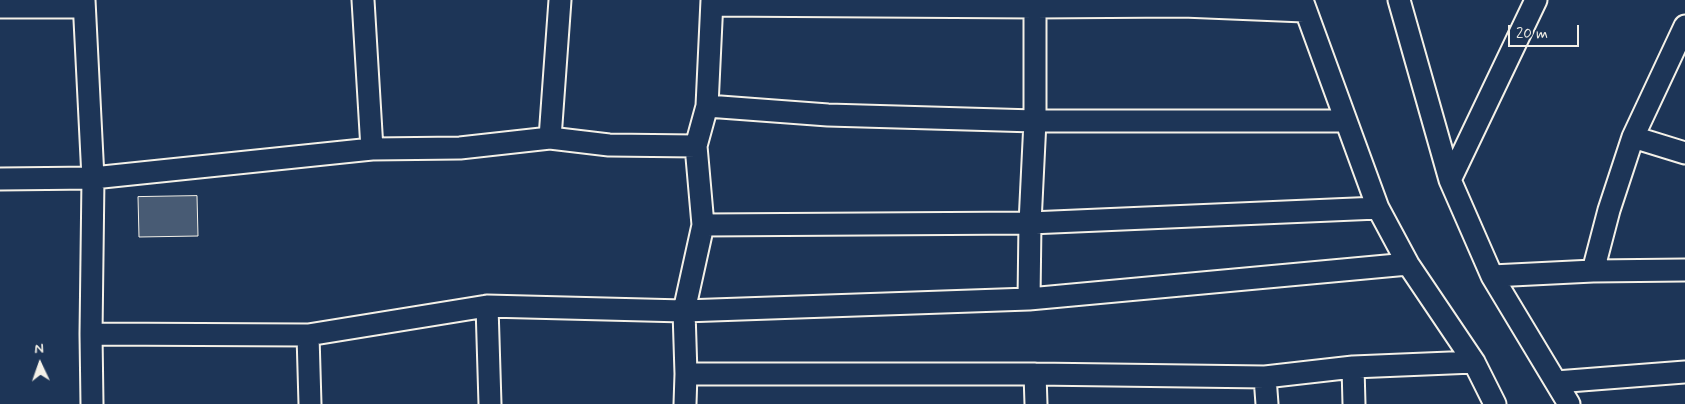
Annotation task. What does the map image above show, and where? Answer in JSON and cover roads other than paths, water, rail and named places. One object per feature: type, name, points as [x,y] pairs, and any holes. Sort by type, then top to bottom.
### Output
[{"type":"street","points":[[364,0],[372,149]]},
{"type":"street","points":[[550,138],[560,0]]},
{"type":"street","points":[[1400,0],[1450,180],[1492,276],[1569,404]]},
{"type":"street","points":[[1450,180],[1536,0]]},
{"type":"street","points":[[685,404],[684,311],[703,225],[696,146],[707,106],[712,3],[1303,5],[1378,208],[1408,264],[1474,362],[1495,404]]},
{"type":"street","points":[[0,8],[84,4],[93,178],[92,404]]},
{"type":"street","points":[[1029,299],[1030,223],[1035,121],[1035,4]]},
{"type":"street","points":[[1593,271],[1608,210],[1633,137],[1683,35]]},
{"type":"street","points":[[707,106],[828,115],[1035,121],[1346,121]]},
{"type":"street","points":[[1633,137],[1685,153]]},
{"type":"street","points":[[0,179],[93,178],[372,149],[460,148],[550,138],[609,145],[696,146]]},
{"type":"street","points":[[703,225],[1030,223],[1378,208]]},
{"type":"street","points":[[91,334],[308,335],[487,306],[684,311],[1029,299],[1408,264]]},
{"type":"street","points":[[1492,276],[1593,271],[1685,270]]},
{"type":"street","points":[[487,306],[490,404]]},
{"type":"street","points":[[308,335],[310,404]]},
{"type":"street","points":[[686,374],[1265,376],[1353,367],[1474,362]]},
{"type":"street","points":[[1353,367],[1354,404]]},
{"type":"street","points":[[1556,382],[1685,372]]},
{"type":"street","points":[[1035,374],[1036,404]]},
{"type":"street","points":[[1265,376],[1267,404]]}]
